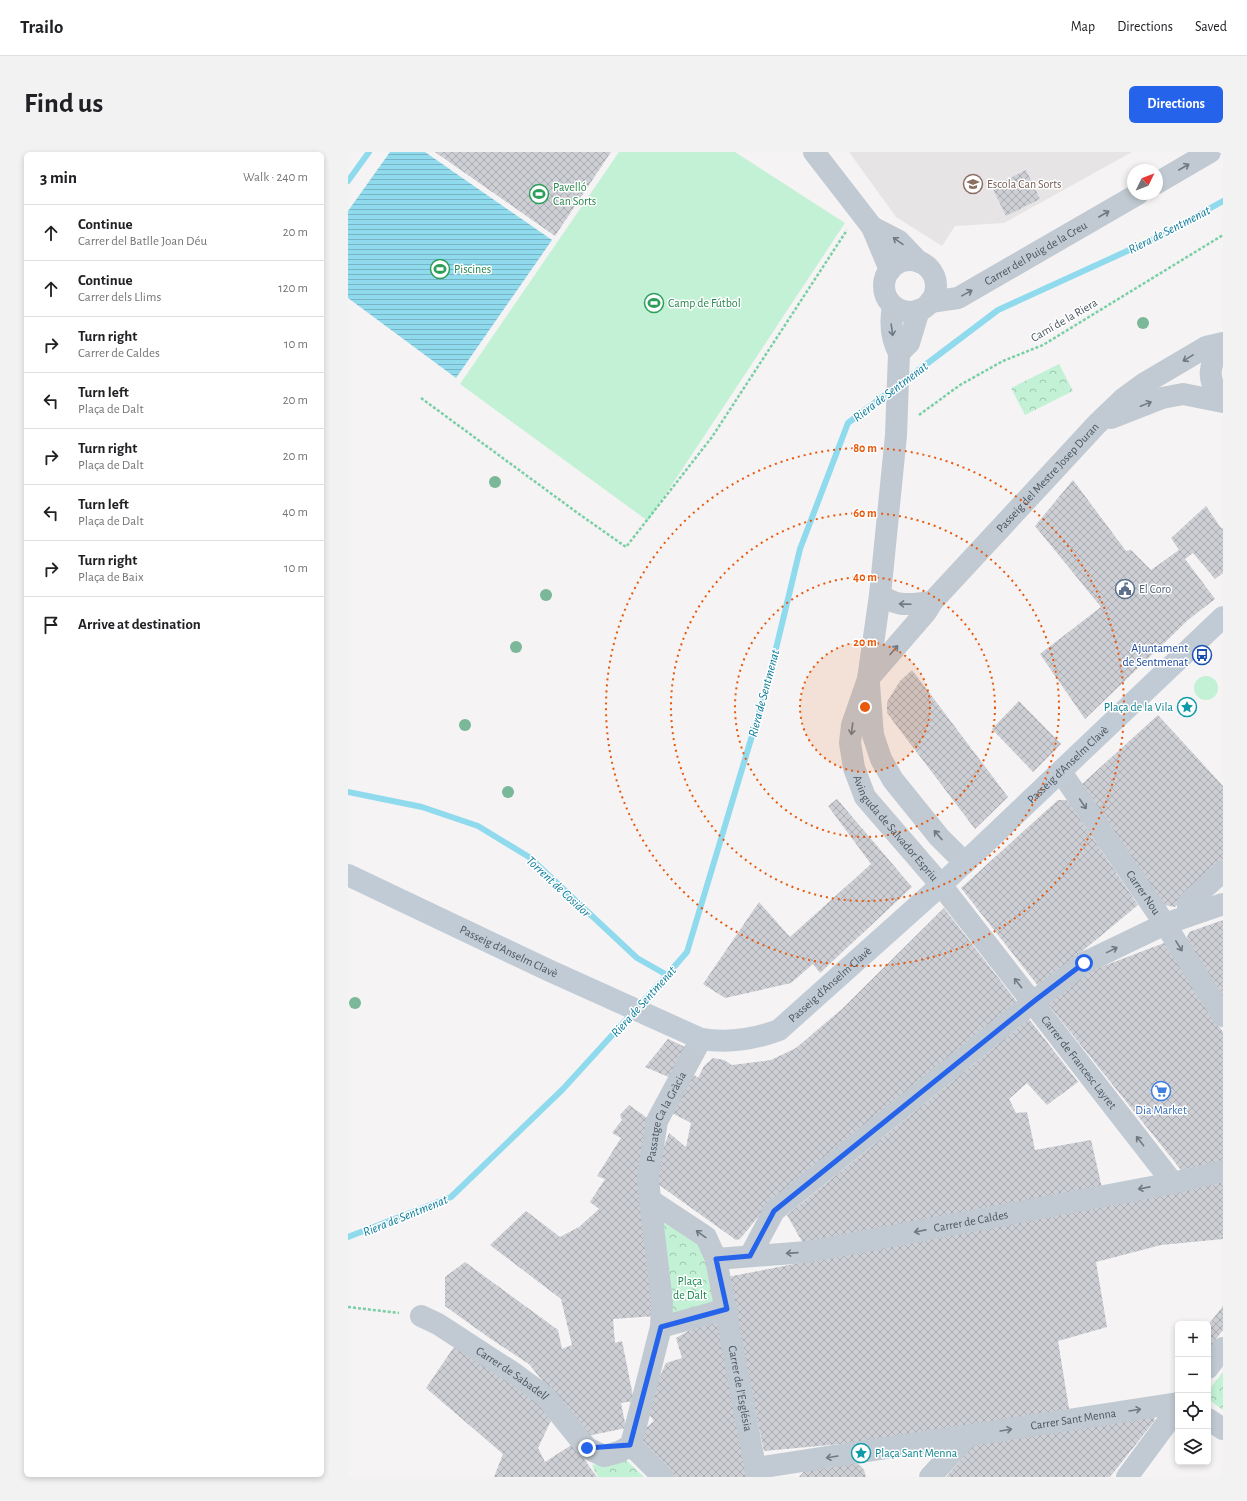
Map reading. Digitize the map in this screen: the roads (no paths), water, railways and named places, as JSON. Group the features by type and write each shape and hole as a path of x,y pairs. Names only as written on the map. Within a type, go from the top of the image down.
{"street":[{"path":"814,152 866,219 890,270"},
{"path":"1163,179 1210,152"},
{"name":"Carrer del Puig de la Creu","path":"924,306 958,298 1128,200"},
{"path":"866,219 899,241 918,262"},
{"path":"906,260 918,262 929,268 934,277 936,286 933,298 924,306 911,312 893,306 887,297 884,285 885,278 890,270 906,260"},
{"name":"Avinguda de Salvador Espriu","path":"893,306 891,319 894,344 899,353 896,425 880,595 868,679 852,725 850,743 854,768 865,797 941,885"},
{"path":"899,353 909,343 924,306"},
{"path":"1222,344 1212,364 1211,381 1216,392 1223,398"},
{"name":"Passeig del Mestre Josep Duran","path":"868,679 926,612 932,602 1097,424 1123,399 1145,383 1206,347 1222,344"},
{"path":"1097,424 1162,398 1183,394 1223,402"},
{"path":"880,595 892,602 902,605 932,602"},
{"name":"Passeig d'Anselm Clavè","path":"348,875 548,970 701,1039 714,1041 739,1041 762,1037 779,1030 941,885 1223,617"},
{"name":"Avinguda de Salvador Espriu","path":"868,679 873,735 881,759 893,780 939,837 965,863"},
{"name":"Avinguda de Salvador Espriu","path":"854,768 881,759"},
{"name":"Carrer Nou","path":"1061,772 1165,924 1223,1016"},
{"path":"1188,916 1188,903 1223,871"},
{"name":"Carrer de Francesc Layret","path":"941,885 1173,1183"},
{"path":"750,1256 774,1211 1033,1002 1084,963 1165,924 1223,904"},
{"name":"Passatge Ca la Gràcia","path":"650,1200 648,1177 657,1121 701,1039"},
{"name":"Carrer de Caldes","path":"716,1259 807,1252 1173,1183 1223,1171"},
{"path":"650,1200 706,1237 716,1259 727,1309 661,1327"},
{"path":"650,1200 662,1303 661,1327 630,1445 663,1477"},
{"name":"Carrer de l'Església","path":"727,1309 757,1473"},
{"name":"Carrer de Sabadell","path":"422,1316 438,1324 515,1374 545,1396 587,1448 630,1445"},
{"path":"1211,1364 1223,1348"},
{"name":"Carrer Sant Menna","path":"968,1436 1175,1403"},
{"path":"1127,1477 1175,1412"},
{"path":"1211,1421 1223,1429"},
{"path":"757,1473 968,1436"},
{"path":"930,1477 968,1436"}],"water":[{"name":"Piscines","path":"390,152 425,152 552,240 456,378 348,298 348,211"}],"waterway":[{"name":"Torrent de Cosidor","path":"348,181 369,152"},
{"name":"Riera de Sentmenat","path":"904,381 998,310 1160,236 1223,201"},
{"name":"Riera de Sentmenat","path":"348,1237 451,1197 563,1089 687,952 767,686 800,549 848,423 893,389"},
{"name":"Torrent de Cosidor","path":"348,792 422,807 478,826 529,857 637,958 667,975"}],"place":[{"name":"Escola Can Sorts","path":"973,184"},
{"name":"Pavelló Can Sorts","path":"539,194"},
{"name":"Piscines","path":"440,269"},
{"name":"Camp de Fútbol","path":"654,303"},
{"name":"El Coro","path":"1125,589"},
{"name":"Ajuntament de Sentmenat","path":"1202,655"},
{"name":"Plaça de la Vila","path":"1187,707"},
{"name":"Dia Market","path":"1161,1091"},
{"name":"Plaça Sant Menna","path":"861,1453"}],"park label":[{"name":"Plaça de Dalt","path":"690,1288"}]}
